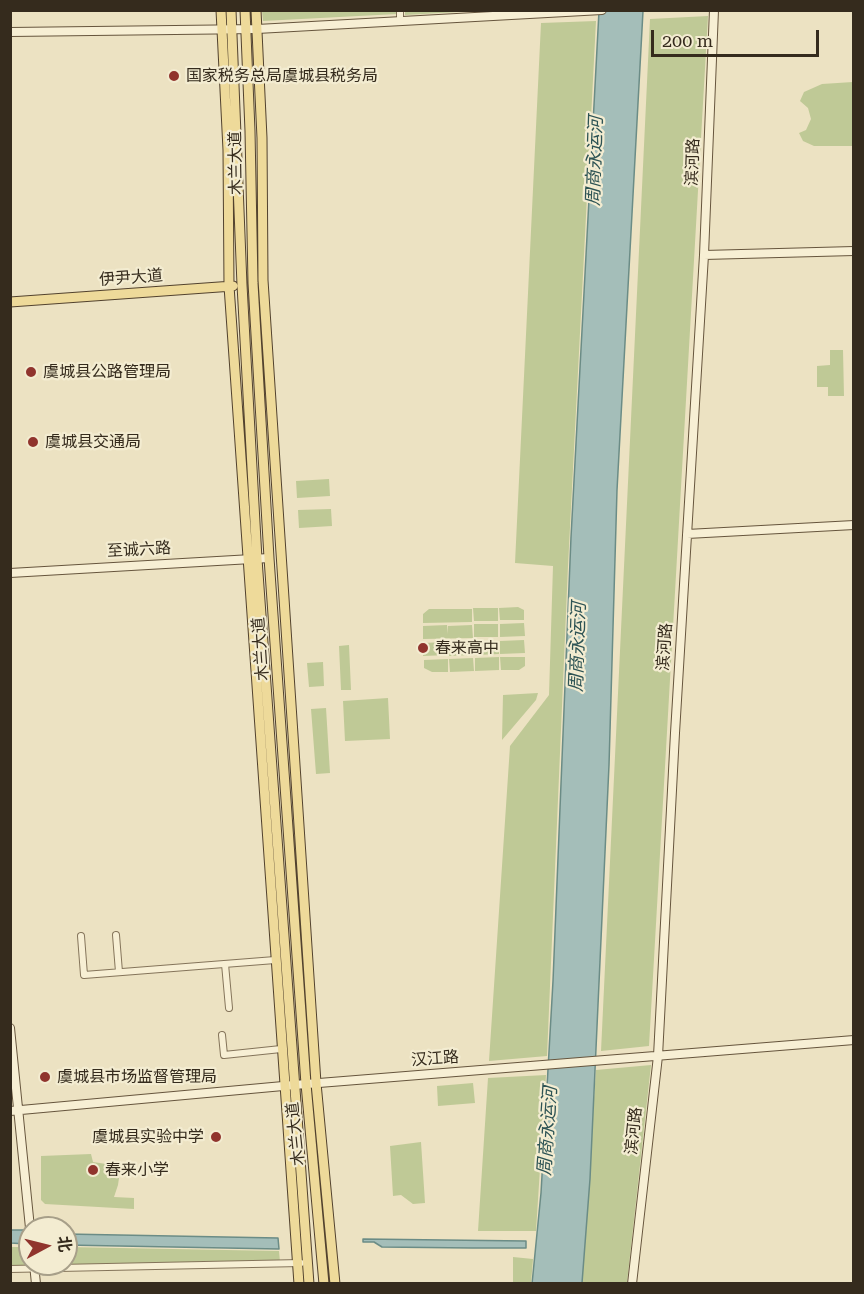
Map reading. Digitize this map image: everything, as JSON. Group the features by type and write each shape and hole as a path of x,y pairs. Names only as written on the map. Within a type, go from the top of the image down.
{"main road":[{"path":"221,10 227,29 229,286 252,559 281,1049 302,1263 299,1284"},
{"name":"木兰大道","path":"231,10 227,29 242,285 252,559 294,1085 302,1263 309,1284"},
{"name":"木兰大道","path":"245,10 253,284 268,558 311,1083 324,1284"},
{"path":"256,10 262,138 263,280 311,1083 335,1284"},
{"name":"伊尹大道","path":"10,302 253,284"}],"street":[{"path":"400,10 400,22"},
{"path":"10,32 257,29 602,10"},
{"name":"滨河路","path":"632,1284 658,1056 704,255 714,10"},
{"path":"704,255 854,251"},
{"path":"687,534 854,525"},
{"name":"至诚六路","path":"10,573 268,558"},
{"path":"116,935 119,972"},
{"path":"81,936 84,975 275,960"},
{"path":"225,964 229,1008"},
{"path":"10,1028 14,1111 28,1216"},
{"path":"222,1035 224,1055 281,1049"},
{"name":"汉江路","path":"14,1111 311,1083 854,1040"},
{"path":"78,1266 302,1263"}],"green space":[{"path":"405,10 476,11 405,15"},
{"path":"262,11 397,11 397,14 263,21"},
{"path":"708,16 649,1046 601,1051 650,19"},
{"path":"596,21 568,566 547,1056 489,1061 510,746 549,695 553,566 515,563 541,23"},
{"path":"853,82 853,146 814,146 803,141 799,133 806,130 811,119 808,108 800,101 804,92 822,84"},
{"path":"830,350 843,350 844,396 828,396 828,387 817,387 817,366 830,365"},
{"path":"329,479 330,496 297,498 296,481"},
{"path":"331,509 332,526 299,528 298,510"},
{"path":"518,607 524,610 524,620 500,620 499,608"},
{"path":"473,608 498,608 498,621 474,621"},
{"path":"429,609 472,609 472,622 423,623 423,614"},
{"path":"524,623 525,636 500,637 500,624"},
{"path":"474,624 498,624 498,637 474,637"},
{"path":"447,625 448,634 448,626 472,625 473,638 423,639 423,626"},
{"path":"524,640 525,653 500,654 500,641"},
{"path":"498,641 499,654 475,655 474,642"},
{"path":"447,642 448,655 423,656 423,643"},
{"path":"473,642 473,655 449,656 449,643"},
{"path":"349,645 351,690 341,690 339,646"},
{"path":"499,657 499,670 475,671 475,658"},
{"path":"500,657 525,657 525,666 519,670 501,670"},
{"path":"473,658 474,671 450,672 449,659"},
{"path":"448,659 448,672 432,672 424,668 424,660"},
{"path":"323,662 324,686 309,687 307,663"},
{"path":"538,693 536,700 502,740 503,695"},
{"path":"388,698 390,739 345,741 343,701"},
{"path":"326,708 330,773 316,774 311,709"},
{"path":"651,1065 627,1283 581,1284 596,1070"},
{"path":"546,1075 536,1231 478,1231 488,1078"},
{"path":"473,1083 475,1103 438,1106 437,1086"},
{"path":"421,1142 425,1203 413,1204 401,1195 393,1196 390,1146"},
{"path":"91,1154 93,1162 115,1168 119,1178 114,1197 134,1198 134,1209 45,1204 41,1200 41,1156"},
{"path":"11,1247 18,1247 18,1266 11,1266"},
{"path":"78,1247 279,1251 280,1262 78,1265"},
{"path":"513,1257 533,1259 531,1283 513,1283"}],"water":[{"name":"周商永运河","path":"599,11 643,11 617,490 609,765 590,1179 582,1283 532,1284 541,1193 553,981 571,537"},
{"path":"11,1230 18,1230 18,1243 11,1243"},
{"path":"78,1234 278,1238 279,1249 78,1245"},
{"path":"363,1239 526,1241 526,1248 382,1247 374,1242 363,1242"}],"place":[{"name":"国家税务总局虞城县税务局","path":"174,76"},
{"name":"虞城县公路管理局","path":"31,372"},
{"name":"虞城县交通局","path":"33,442"},
{"name":"春来高中","path":"423,648"},
{"name":"虞城县市场监督管理局","path":"45,1077"},
{"name":"虞城县实验中学","path":"216,1137"},
{"name":"春来小学","path":"93,1170"}]}
